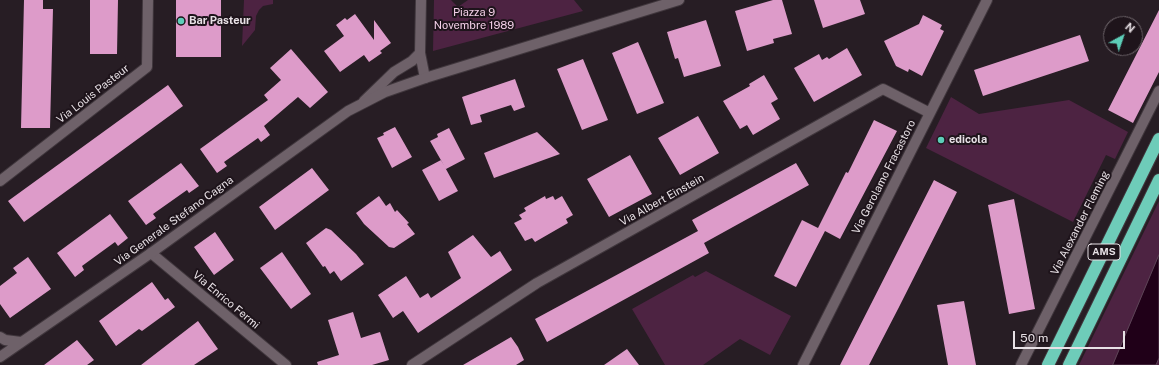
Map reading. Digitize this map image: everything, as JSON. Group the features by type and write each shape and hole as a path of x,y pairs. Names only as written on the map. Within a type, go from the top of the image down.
{"highway":[{"name":"AMS","path":"1048,365 1159,139"},
{"name":"AMS","path":"1069,365 1159,180"}],"street":[{"name":"Via Louis Pasteur","path":"0,181 147,67 148,0"},
{"path":"421,0 420,53 426,78"},
{"name":"Via Generale Stefano Cagna","path":"0,357 151,253 348,111 362,103 385,92 426,78 680,0"},
{"name":"Via Gerolamo Fracastoro","path":"803,365 987,0"},
{"name":"Via Generale Stefano Cagna","path":"362,103 394,72 412,61 420,53"},
{"name":"Via Albert Einstein","path":"412,365 537,283 883,89 930,113"},
{"name":"Via Alexander Fleming","path":"1021,365 1159,91"},
{"name":"Via Enrico Fermi","path":"151,253 286,365"},
{"path":"0,337 5,340 21,342"}],"green space":[{"path":"244,0 273,0 273,4 263,6 259,10 256,16 255,30 242,46"},
{"name":"Piazza 9 Novembre 1989","path":"434,0 451,0 458,7 468,0 574,0 583,11 433,51"},
{"path":"951,97 979,114 1069,100 1128,132 1115,159 1106,155 1073,222 926,148"},
{"path":"1159,201 1159,365 1079,365"},
{"path":"706,271 791,316 770,355 740,339 703,365 665,365 632,309 693,275 695,277"}],"shaded area":[{"path":"1159,255 1159,358 1156,365 1113,365"}],"building":[{"path":"24,0 43,0 43,9 53,9 50,128 21,128"},
{"path":"90,0 118,0 117,54 90,54"},
{"path":"176,0 221,0 221,57 176,57"},
{"path":"773,0 782,0 792,34 773,39 774,43 747,51 735,11"},
{"path":"814,0 860,0 865,14 823,28"},
{"path":"1159,10 1159,72 1133,123 1108,110 1136,56 1143,56 1143,41"},
{"path":"355,14 374,40 374,20 391,43 380,51 382,53 369,62 364,55 340,72 324,51 344,36 336,25 345,18 347,20"},
{"path":"923,15 942,25 940,29 944,31 922,76 909,69 908,72 896,66 884,41 919,24"},
{"path":"706,20 721,66 684,77 678,58 675,59 667,32"},
{"path":"1080,35 1089,61 983,96 974,70"},
{"path":"638,42 664,103 637,114 612,53"},
{"path":"847,48 862,75 814,102 794,68 819,54 822,60 827,57 829,59"},
{"path":"291,49 328,92 310,108 298,97 264,126 270,135 261,142 258,138 224,162 227,166 217,173 200,149 268,100 264,95 281,80 270,68"},
{"path":"583,59 608,120 582,130 557,69"},
{"path":"764,75 778,99 771,103 780,119 753,135 747,125 740,129 723,101 750,86 749,84"},
{"path":"515,79 525,107 514,111 511,105 480,115 482,122 471,125 462,97"},
{"path":"168,85 183,106 24,222 8,201"},
{"path":"698,116 719,153 680,175 658,138"},
{"path":"874,120 897,131 840,239 825,231 796,287 774,276 802,220 818,228 846,172 848,173"},
{"path":"395,127 412,157 392,168 377,138"},
{"path":"449,128 465,159 446,169 430,141 438,137 437,134"},
{"path":"537,132 560,154 494,178 484,153"},
{"path":"630,155 652,194 609,217 587,179"},
{"path":"441,160 458,191 439,201 422,170"},
{"path":"181,163 199,186 189,193 187,190 153,214 156,218 146,225 128,201"},
{"path":"796,163 809,185 704,243 709,253 547,342 535,319 698,231 692,220"},
{"path":"312,168 329,190 275,230 259,207"},
{"path":"934,180 957,192 898,309 869,365 840,365"},
{"path":"379,196 386,206 390,203 395,212 397,210 409,223 407,224 415,234 394,248 389,247 364,224 356,213"},
{"path":"545,196 546,199 553,196 555,200 562,196 573,215 566,219 568,223 535,242 532,238 525,241 514,223 522,219 519,215 526,211 524,208"},
{"path":"1014,199 1035,309 1009,314 988,205"},
{"path":"110,214 128,238 118,246 115,242 82,266 84,270 75,277 57,253"},
{"path":"326,228 331,230 356,254 364,264 341,281 334,271 330,274 325,266 323,267 306,243"},
{"path":"215,232 234,260 214,275 194,247"},
{"path":"473,235 491,257 500,251 512,270 418,333 403,311 393,318 378,295 406,276 420,298 428,293 431,298 461,278 448,252"},
{"path":"282,252 311,294 291,309 260,268"},
{"path":"28,257 51,289 10,318 0,304 0,286 17,273 13,268"},
{"path":"152,282 165,300 168,298 175,307 142,331 139,329 116,346 99,321"},
{"path":"964,301 976,365 948,365 937,305"},
{"path":"353,312 361,338 380,332 389,360 372,365 318,365 317,362 339,355 328,320"},
{"path":"198,321 218,349 194,365 141,365"},
{"path":"511,337 524,360 516,365 463,365"},
{"path":"77,340 94,360 87,365 44,365"},
{"path":"627,349 639,365 604,365"}],"place":[{"name":"Bar Pasteur","path":"181,21"},
{"name":"edicola","path":"941,140"}]}
